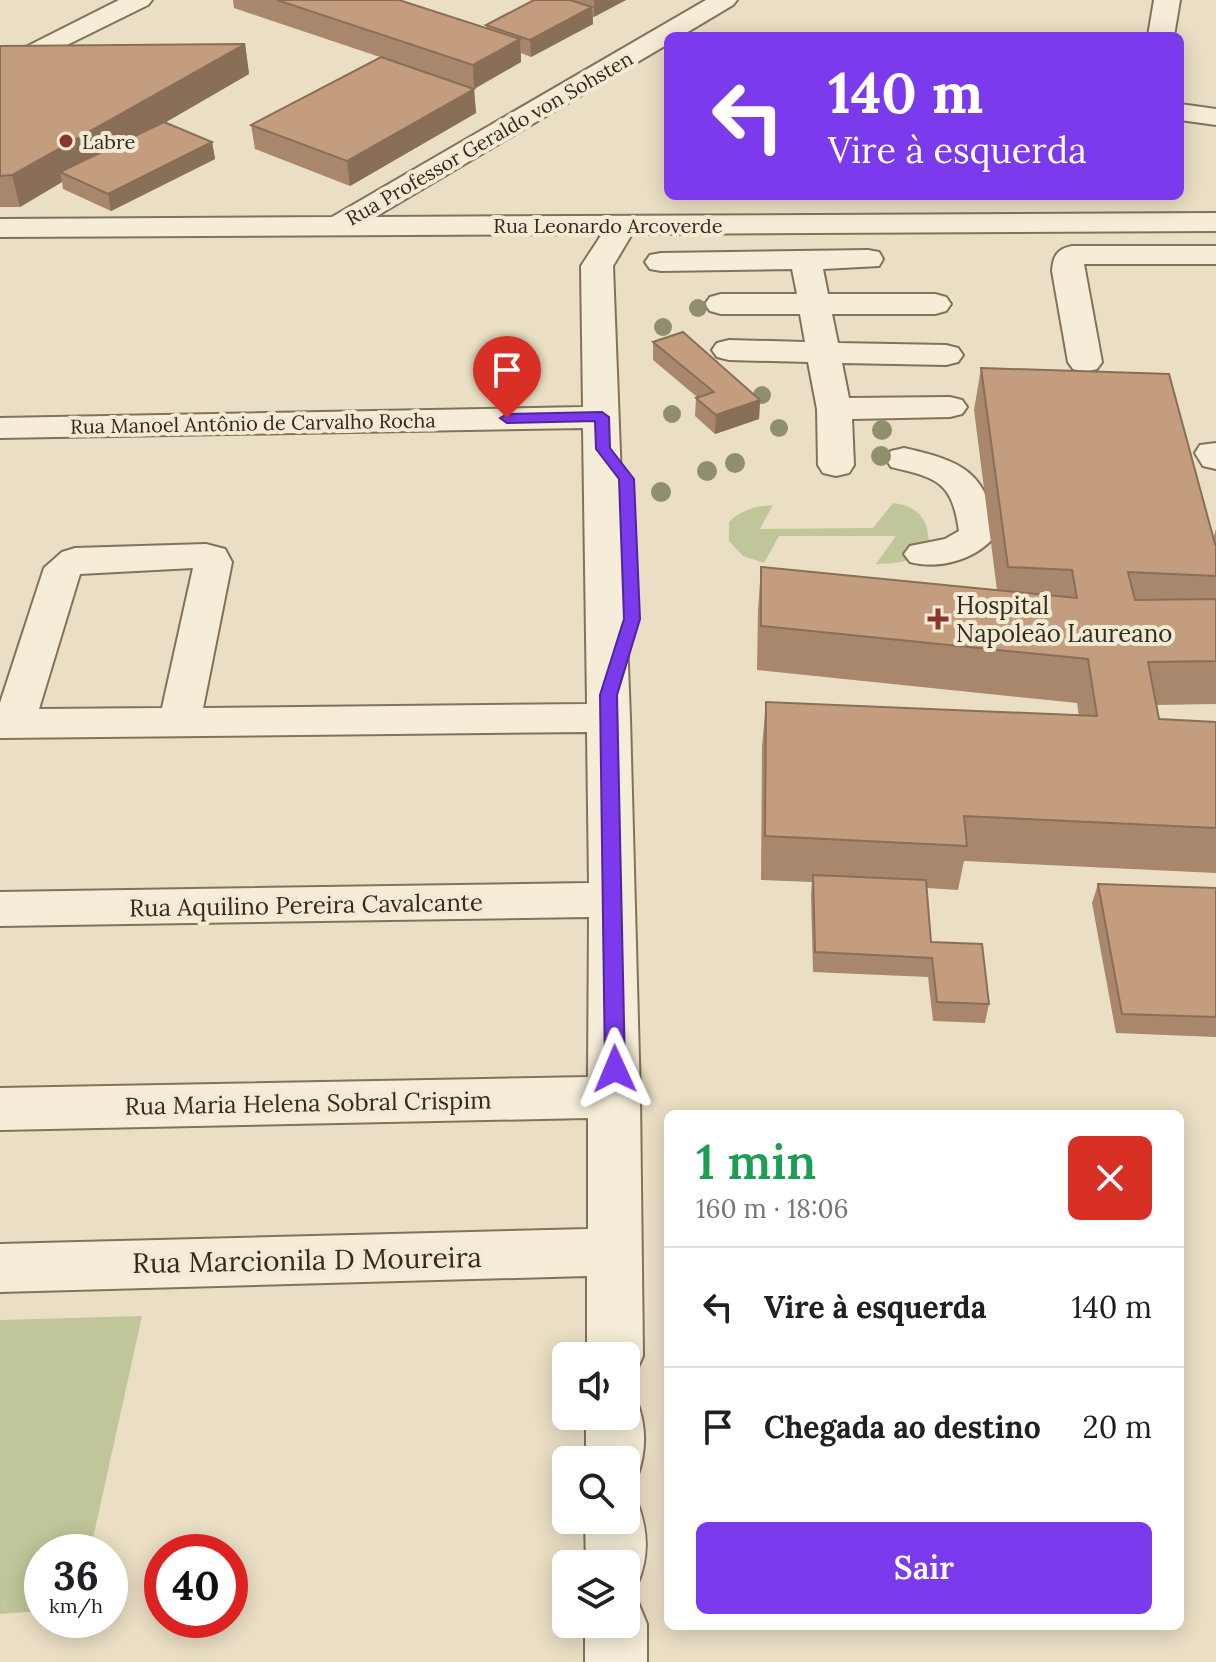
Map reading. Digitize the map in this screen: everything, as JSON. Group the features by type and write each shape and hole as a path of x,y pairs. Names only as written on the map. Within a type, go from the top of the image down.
{"street":[{"path":"0,70 139,0"},
{"name":"Rua Professor Geraldo von Sohsten","path":"680,32 724,0"},
{"path":"1162,32 1167,0"},
{"name":"Rua Professor Geraldo von Sohsten","path":"337,227 656,49"},
{"path":"1184,113 1216,117"},
{"name":"Rua Leonardo Arcoverde","path":"0,228 1216,222"},
{"path":"615,1342 609,706 597,266 623,224"},
{"path":"563,225 597,266"},
{"path":"1085,362 1068,271 1068,259 1072,255 1216,255"},
{"path":"661,262 868,259"},
{"path":"806,260 834,409 836,465"},
{"path":"721,304 935,304"},
{"path":"729,350 946,355"},
{"path":"834,409 950,407"},
{"name":"Rua Manoel Antônio de Carvalho Rocha","path":"0,428 603,433"},
{"path":"904,459 937,465 951,473 964,481 974,501 978,533 974,539 954,550 923,554"},
{"path":"179,724 212,557 75,560 68,563 63,568 7,724 179,724 609,706"},
{"name":"Rua Aquilino Pereira Cavalcante","path":"0,909 612,900"},
{"name":"Rua Maria Helena Sobral Crispim","path":"0,1109 615,1097"},
{"name":"Rua Marcionila D Moureira","path":"0,1268 614,1252"},
{"path":"616,1638 616,1662"}],"green space":[{"path":"893,503 916,511 927,529 929,546 905,561 876,564 896,536 779,536 764,563 743,556 729,541 729,522 755,508 773,505 760,529 873,528"},
{"path":"142,1316 94,1534 24,1534 24,1612 0,1614 0,1320"}],"building":[{"path":"277,0 399,0 520,39 473,65"},
{"path":"534,0 570,0 592,7 530,40 486,25"},
{"path":"245,44 12,175 0,176 0,46"},
{"path":"381,57 474,89 347,161 251,125"},
{"path":"164,122 212,142 108,194 60,172"},
{"path":"683,332 760,400 716,415 696,398 714,392 653,342"},
{"path":"981,368 1169,374 1216,544 1216,576 1128,572 1135,600 1216,599 1216,661 1148,662 1159,719 1216,722 1216,828 964,816 967,846 765,836 766,702 1097,716 1088,659 761,626 761,567 1077,598 1072,570 1008,567"},
{"path":"813,875 926,880 931,942 982,944 989,1004 937,1002 932,958 815,952"},
{"path":"1098,884 1216,888 1216,1017 1122,1014"}],"place":[{"name":"Labre","path":"66,141"},
{"name":"Hospital Napoleão Laureano","path":"938,619"}],"route":[{"path":"507,418 602,417 603,449 627,479 632,619 608,695 615,1069"}]}
